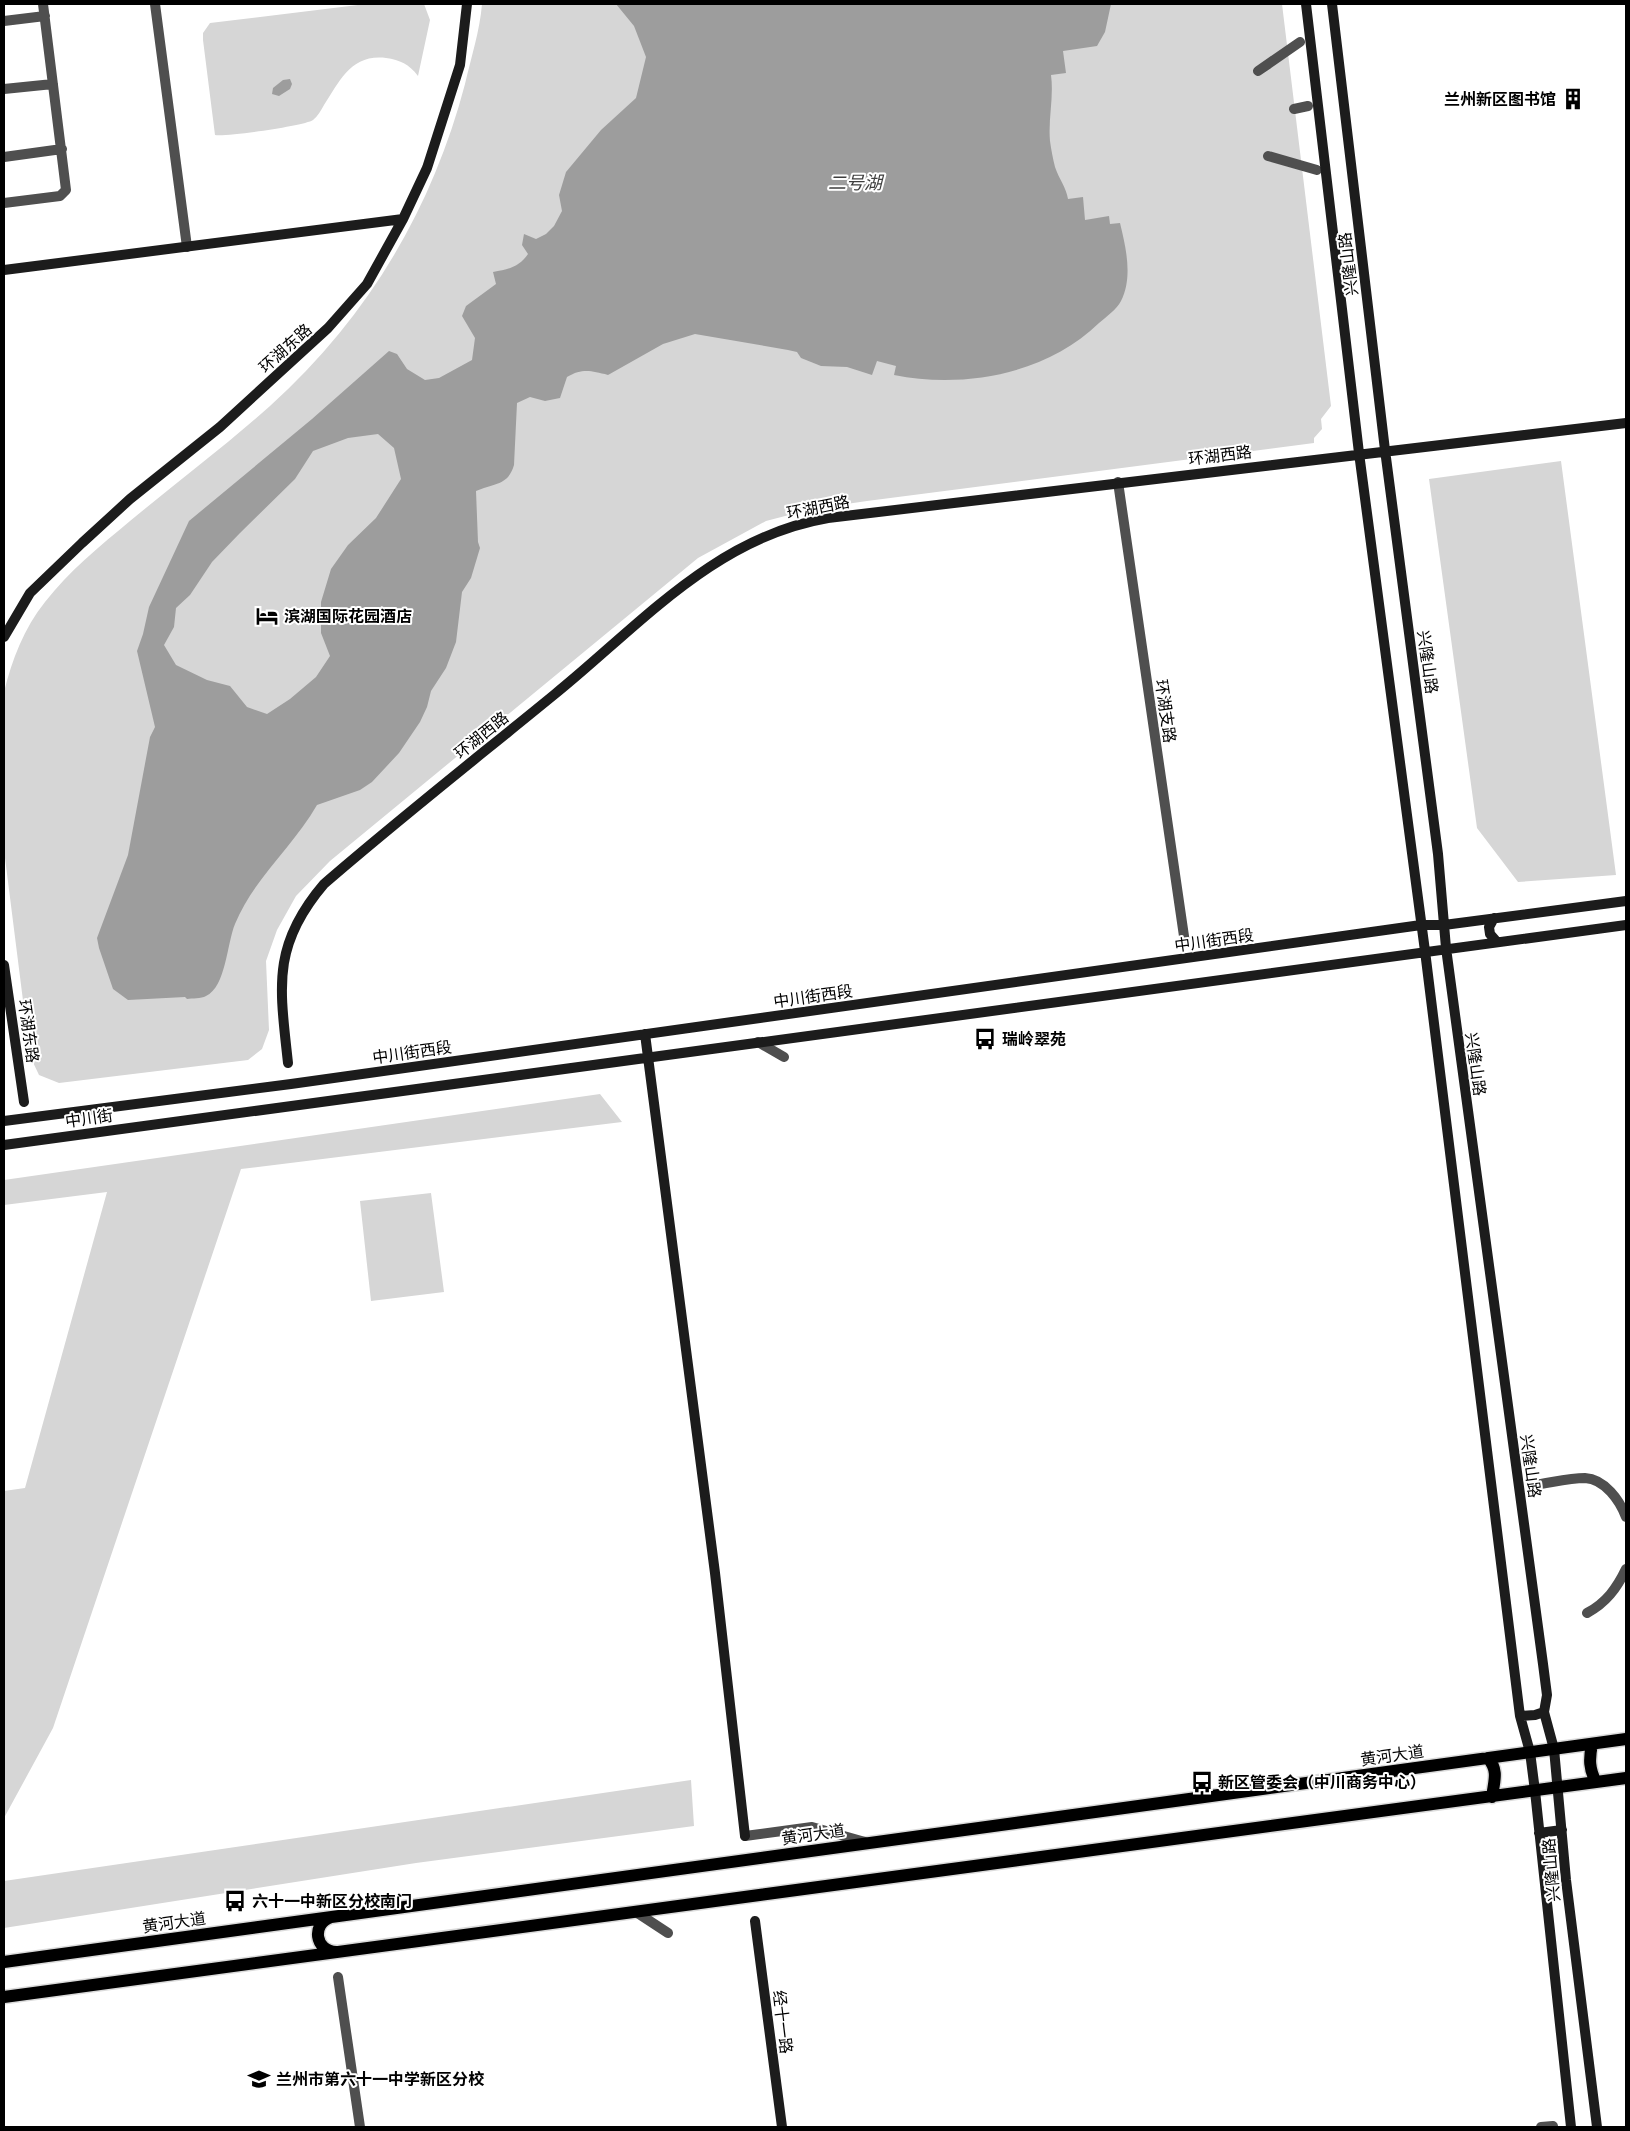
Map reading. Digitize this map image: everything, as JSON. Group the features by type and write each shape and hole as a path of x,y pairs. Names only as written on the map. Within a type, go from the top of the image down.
{"main road":[{"name":"黄河大道","path":"4,1962 1626,1739"},
{"path":"1592,1744 1589,1758 1591,1772 1596,1782"},
{"path":"1488,1758 1494,1765 1495,1776 1492,1797"},
{"path":"4,1998 1626,1778"},
{"path":"333,1917 322,1922 317,1934 318,1940 325,1950 337,1952"}],"street":[{"path":"4,203 64,194 66,183 44,4"},
{"path":"156,4 187,247"},
{"name":"环湖东路","path":"4,636 8,623 30,593 130,499 220,427 328,328 367,284 403,218 427,168 460,65 467,4"},
{"name":"兴隆山路","path":"1306,4 1360,453 1425,951 1520,1716 1530,1752 1535,1791 1571,2127"},
{"name":"兴隆山路","path":"1332,4 1385,450 1438,854 1446,948 1547,1695 1544,1712 1554,1749 1566,1880 1597,2127"},
{"path":"4,21 45,16"},
{"path":"1258,71 1300,42"},
{"path":"4,89 54,84"},
{"path":"1294,109 1308,106"},
{"path":"4,156 62,149"},
{"path":"1268,156 1317,170"},
{"path":"4,270 403,218"},
{"name":"环湖西路","path":"288,1063 283,1016 282,964 295,923 308,903 324,884 552,696 657,606 701,571 752,541 791,525 811,521 1118,482 1626,423"},
{"name":"环湖支路","path":"1118,482 1185,943"},
{"name":"中川街西段","path":"4,1121 1421,926 1444,925 1626,901"},
{"path":"1494,918 1489,927 1490,934 1497,942"},
{"path":"648,1057 1626,925"},
{"name":"环湖东路","path":"4,966 24,1102"},
{"path":"645,1034 715,1574 746,1836 812,1827 869,1843"},
{"path":"758,1042 784,1057"},
{"name":"中川街","path":"4,1145 648,1057"},
{"path":"1533,1485 1586,1478 1601,1485 1616,1496 1626,1516"},
{"path":"1587,1613 1598,1607 1618,1587 1626,1569"},
{"path":"1520,1716 1544,1712"},
{"path":"1540,1833 1562,1830"},
{"path":"636,1912 668,1932"},
{"name":"经十一路","path":"755,1921 782,2127"},
{"path":"338,1977 360,2127"},
{"path":"1541,2127 1552,2126"}],"shaded area":[{"path":"366,4 424,4 430,20 418,76 404,63 396,60 374,58 364,60 355,65 341,79 313,120 265,130 215,135 203,40 203,33 210,23"},
{"path":"482,4 1282,4 1331,406 1321,419 1322,429 1314,438 1314,443 867,501 812,509 766,521 698,558 330,861 296,896 277,930 266,961 269,1030 262,1049 248,1060 59,1083 39,1075 30,1056 4,850 4,692 20,645 38,612 54,591 75,569 96,549 270,406 305,372 366,299 392,259 434,175 451,130 465,84"},
{"path":"1561,461 1616,875 1518,882 1477,828 1429,479"},
{"path":"600,1094 622,1122 241,1169 53,1728 4,1818 4,1491 25,1488 107,1192 4,1205 4,1180"},
{"path":"431,1193 444,1292 371,1301 360,1201"},
{"path":"691,1780 694,1826 416,1863 4,1928 4,1881"}],"water":[{"name":"二号湖","path":"616,4 1111,4 1105,32 1097,46 1063,51 1066,73 1051,75 1050,133 1055,167 1068,199 1083,197 1085,220 1109,216 1110,224 1120,223 1128,272 1125,292 1121,301 1111,313 1078,340 1055,355 1030,366 976,378 948,380 894,375 896,366 877,361 872,375 847,367 821,366 801,358 797,352 695,334 663,344 608,375 587,371 573,374 567,377 560,398 545,401 530,397 517,403 514,465 508,477 500,483 476,491 478,542 480,548 471,578 462,592 456,642 446,668 431,691 427,707 420,722 399,753 372,782 360,790 317,805 297,835 252,892 243,907 232,932 222,974 213,991 199,998 128,1000 113,989 97,938 128,855 150,737 155,727 137,651 149,607 189,521 312,419 389,351 397,354 407,369 425,380 439,378 472,360 475,338 462,316 466,306 496,284 493,272 513,267 525,258 528,254 522,245 524,234 536,239 546,234 554,226 562,211 559,195 566,172 601,130 636,98 646,57 634,26","holes":["378,434 394,448 401,479 376,518 348,545 331,569 321,602 321,633 330,656 316,677 290,699 267,714 247,707 230,686 207,680 176,665 164,645 174,627 176,608 190,595 212,562 295,479 313,451 348,438"]},
{"path":"290,79 292,84 290,89 279,96 272,94 273,88 283,80"}],"place":[{"name":"兰州新区图书馆","path":"1573,99"},
{"name":"滨湖国际花园酒店","path":"267,616"},
{"name":"瑞岭翠苑","path":"985,1039"},
{"name":"新区管委会（中川商务中心）","path":"1202,1782"},
{"name":"六十一中新区分校南门","path":"235,1901"},
{"name":"兰州市第六十一中学新区分校","path":"259,2079"}]}
